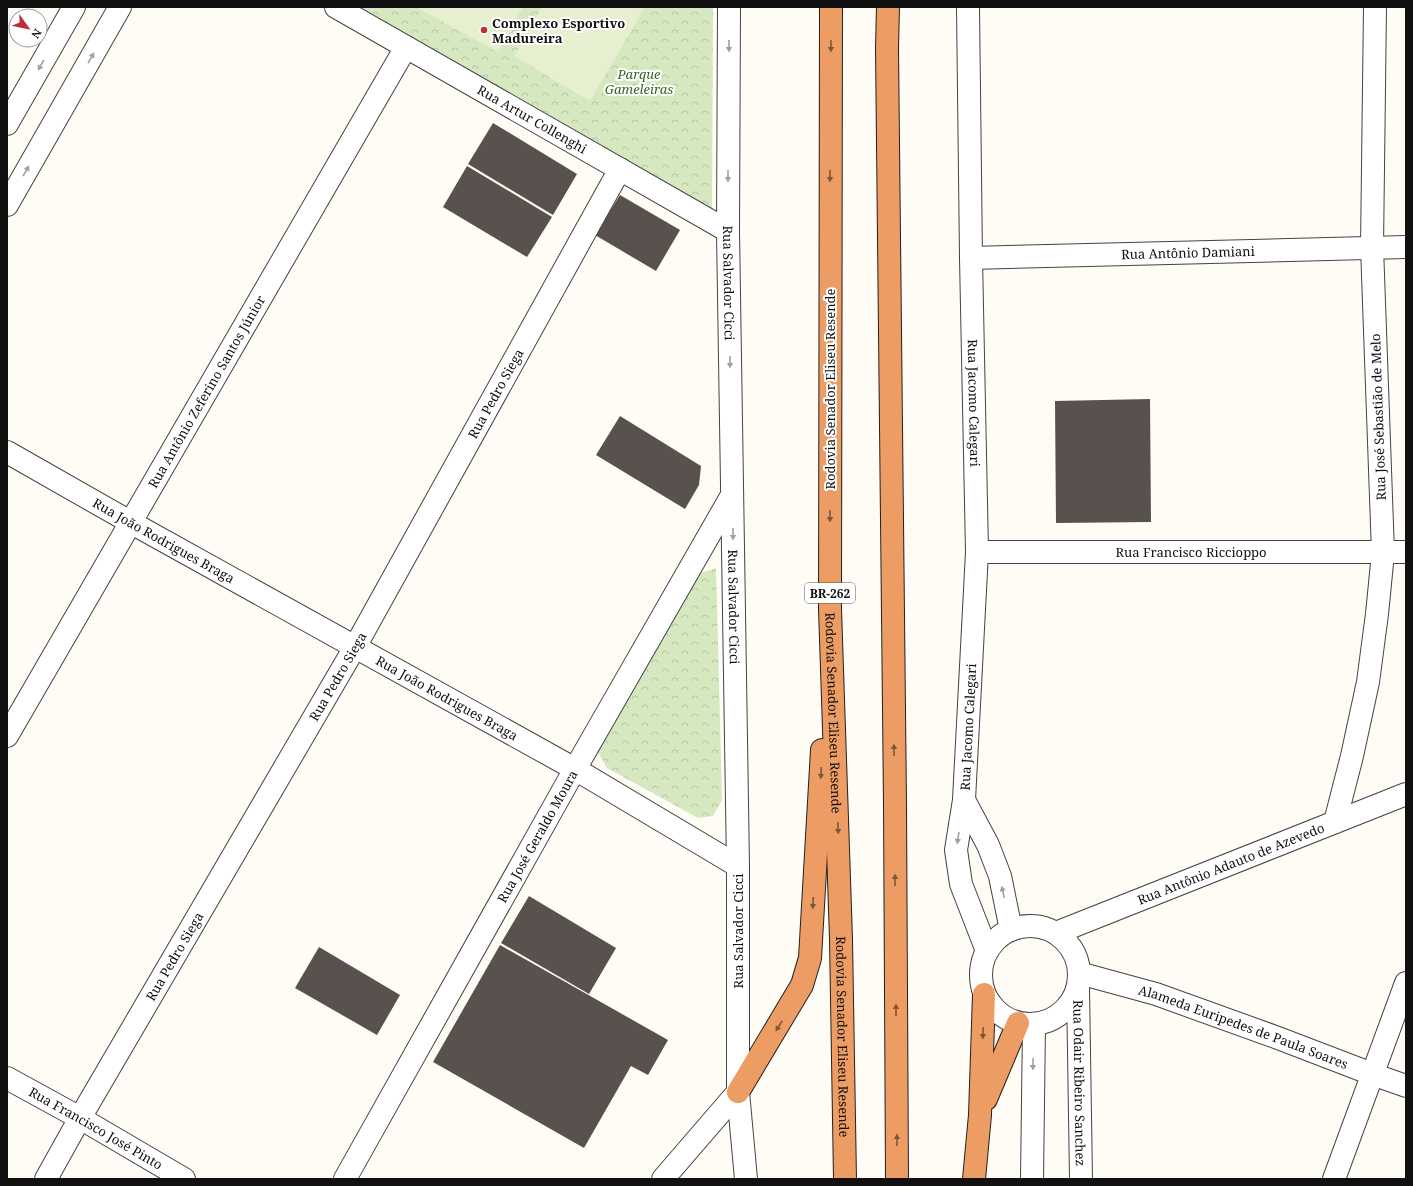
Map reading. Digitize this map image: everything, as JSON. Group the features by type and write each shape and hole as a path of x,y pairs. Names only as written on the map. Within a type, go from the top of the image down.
{"highway":[{"name":"Rodovia Senador Eliseu Resende","path":"831,7 830,609 841,939 845,1179"},
{"path":"888,7 887,48 895,781 897,1179"},
{"path":"738,1092 802,985 810,958 830,609"},
{"path":"974,1179 980,1115 984,994"},
{"path":"980,1115 995,1076 1026,1024"}],"street":[{"path":"7,124 74,7"},
{"path":"7,205 120,7"},
{"name":"Rua Artur Collenghi","path":"336,7 728,231"},
{"name":"Rua Salvador Cicci","path":"729,7 728,231 738,866 738,1092 746,1179"},
{"name":"Rua Jacomo Calegari","path":"968,7 977,552 964,800 956,850 961,884 987,951"},
{"name":"Rua José Sebastião de Melo","path":"1335,822 1352,756 1368,682 1383,553 1372,247 1374,7"},
{"name":"Rua Antônio Zeferino Santos Júnior","path":"7,736 406,47"},
{"name":"Rua Pedro Siega","path":"46,1179 80,1118 355,647 620,169"},
{"name":"Rua Antônio Damiani","path":"971,258 1406,247"},
{"name":"Rua João Rodrigues Braga","path":"7,452 130,522 575,768 738,866"},
{"name":"Rua José Geraldo Moura","path":"345,1179 575,768 732,495"},
{"name":"Rua Francisco Riccioppo","path":"977,552 1406,552"},
{"name":"Rua Antônio Adauto de Azevedo","path":"1056,933 1406,794"},
{"name":"Rua Jacomo Calegari","path":"964,800 988,845 1000,876 1011,930"},
{"path":"1026,926 1042,927 1056,933 1068,944 1076,958 1079,980 1072,1000 1064,1011 1050,1020 1026,1024 1003,1017 992,1007 984,994 980,980 982,965 987,951 997,939 1011,930 1026,926"},
{"name":"Alameda Euripedes de Paula Soares","path":"1079,980 1156,994 1406,1086"},
{"name":"Rua Odair Ribeiro Sanchez","path":"1079,980 1081,1179"},
{"path":"1334,1179 1406,983"},
{"path":"1026,1024 1032,1179"},
{"name":"Rua Francisco José Pinto","path":"7,1078 80,1118 184,1179"},
{"path":"663,1179 738,1092"}],"green space":[{"name":"Parque Gameleiras","path":"355,7 713,7 712,209"},
{"name":"Complexo Esportivo Madureira","path":"416,7 523,7 498,52"},
{"path":"542,7 645,7 590,101 514,56"},
{"path":"716,568 722,800 713,816 698,818 607,768 598,752 700,573"}],"building":[{"path":"493,123 577,174 553,215 468,164"},
{"path":"467,166 552,217 527,257 443,207"},
{"path":"620,195 680,230 656,271 595,235"},
{"path":"1150,399 1151,522 1056,523 1055,401"},
{"path":"620,416 701,466 699,485 685,509 596,455"},
{"path":"529,896 616,948 589,994 501,943"},
{"path":"500,945 668,1040 648,1075 631,1066 584,1148 433,1062"},
{"path":"319,947 400,995 377,1035 295,988"}],"place":[{"name":"Complexo Esportivo Madureira","path":"484,30"}]}
